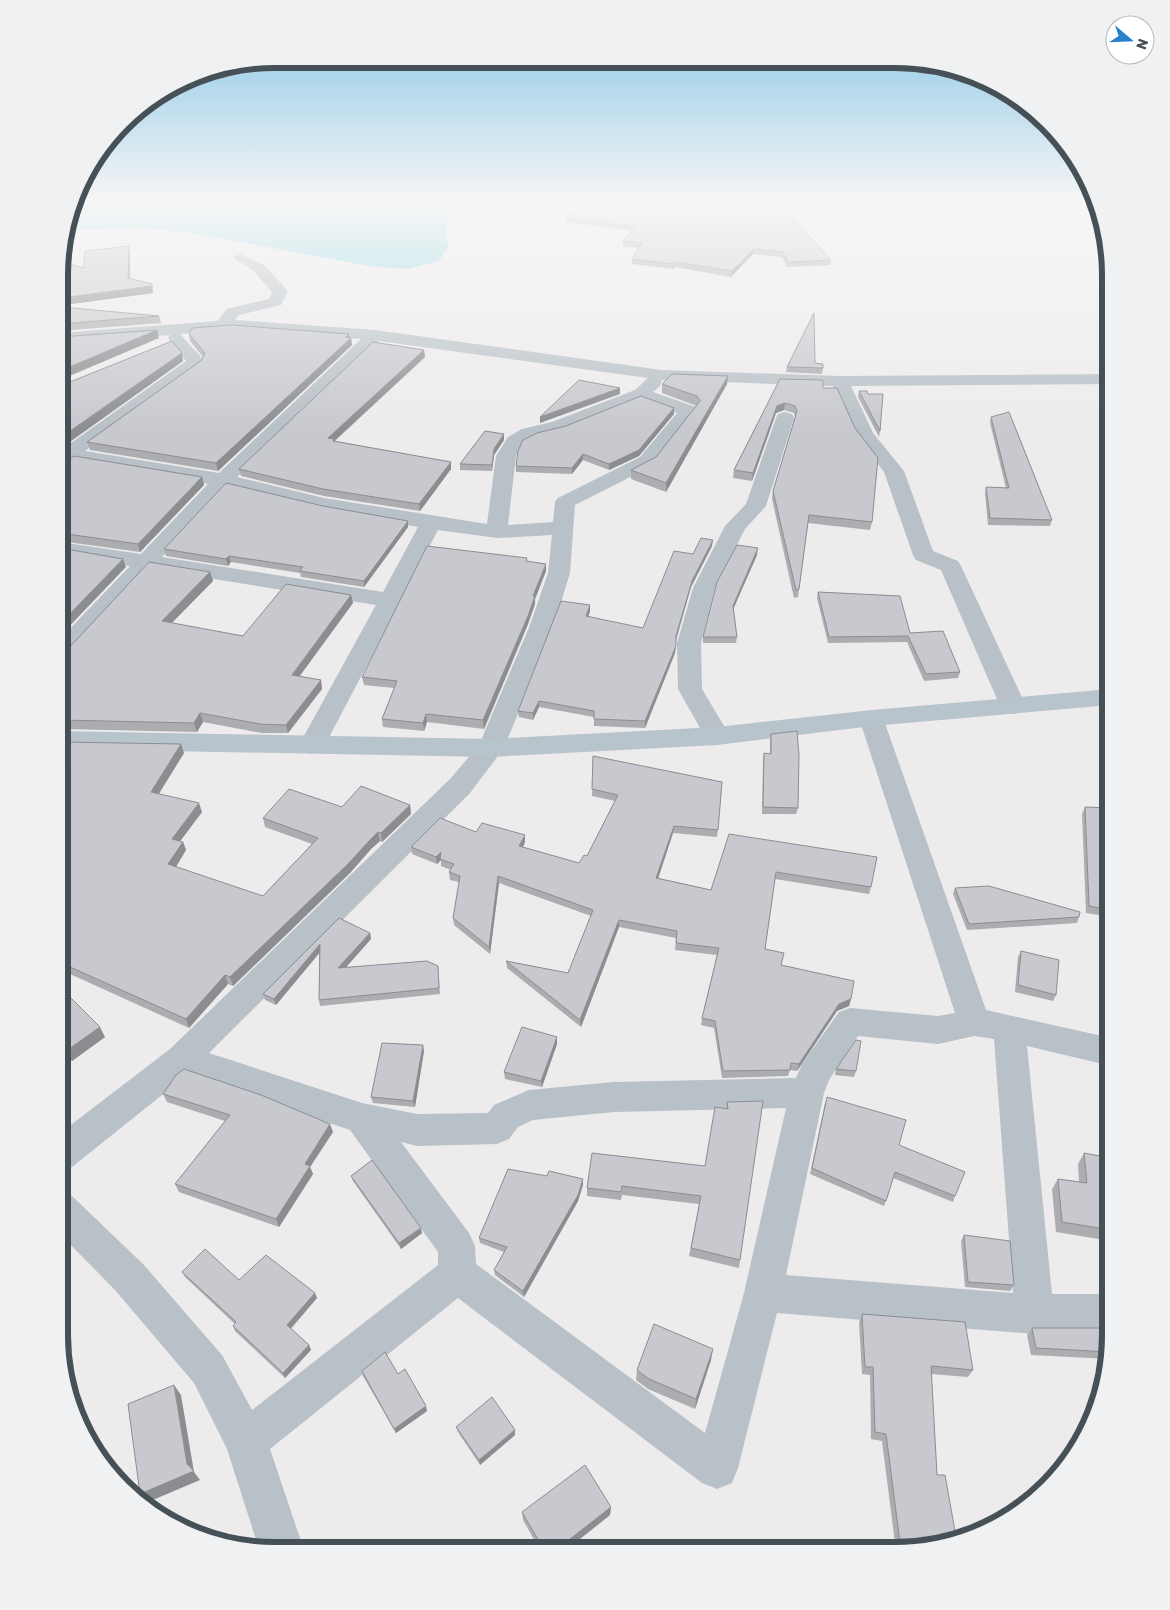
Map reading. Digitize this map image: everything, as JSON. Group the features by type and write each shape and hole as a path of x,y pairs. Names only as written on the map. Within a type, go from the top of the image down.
{"street":[{"path":"158,346 214,326 233,312 275,302 280,290 270,279"},
{"path":"68,337 214,326 375,335 662,375 840,381 1102,379"},
{"path":"68,645 224,480 375,335"},
{"path":"68,452 196,362 176,338"},
{"path":"497,532 506,456 515,441 529,433 558,426 641,394 662,375"},
{"path":"840,381 864,434 894,471 924,555 950,566 1013,706"},
{"path":"68,1148 182,1058 460,786 491,748 542,625 559,573 565,502 647,461 689,411 641,394"},
{"path":"717,736 690,689 689,643 704,588 736,526 756,506 786,418"},
{"path":"68,457 224,480 324,504 430,523 497,532 564,528"},
{"path":"312,745 430,523"},
{"path":"68,549 150,560 390,600"},
{"path":"68,740 491,748 717,736 872,718 1102,698"},
{"path":"872,718 974,1022"},
{"path":"362,1118 456,1246 458,1274 717,1468 762,1293 808,1093 814,1074 850,1022 938,1030 974,1022 1009,1028 1102,1050"},
{"path":"1009,1028 1034,1314"},
{"path":"182,1058 362,1118 417,1130 497,1128 506,1116 529,1105 614,1097 808,1093"},
{"path":"68,1217 129,1277 208,1369 246,1441 279,1542"},
{"path":"246,1441 458,1274"},
{"path":"762,1293 1034,1314 1102,1314"}],"building":[{"path":"68,279 133,279 152,284 152,286 68,297"},
{"path":"68,308 159,316 68,323"},
{"path":"814,313 815,363 823,364 823,368 787,367"},
{"path":"231,325 349,334 346,337 351,338 216,463 87,442 202,360 205,353 189,334 192,328"},
{"path":"157,330 68,368 68,336"},
{"path":"172,341 182,353 68,432 68,383"},
{"path":"373,342 424,350 328,438 334,439 333,441 451,462 419,504 323,489 239,469"},
{"path":"672,374 728,376 666,483 631,470 656,457 700,401 697,396 662,384"},
{"path":"780,379 823,380 823,388 837,388 855,428 878,458 872,522 809,515 799,589 796,590 773,491 797,411 795,406 785,403 777,406 753,473 734,470"},
{"path":"579,380 620,388 540,417"},
{"path":"859,391 867,391 868,394 883,394 880,431"},
{"path":"641,396 674,408 639,450 609,464 583,454 572,468 516,466 518,451 523,440 537,433 566,426"},
{"path":"1009,412 1052,520 990,518 986,487 1009,488 991,417"},
{"path":"485,431 504,434 494,449 492,465 460,464"},
{"path":"74,456 202,477 138,544 68,534 68,460"},
{"path":"226,483 323,506 408,521 364,581 300,571 303,567 229,556 226,559 164,549"},
{"path":"701,538 713,540 692,581 676,636 676,646 645,721 594,719 594,711 539,701 533,713 518,711 561,601 590,605 586,616 643,628 674,551 693,554"},
{"path":"737,545 758,548 733,606 737,637 703,637 717,582"},
{"path":"427,546 527,558 526,561 546,564 533,596 535,596 528,616 483,720 426,714 423,723 382,719 397,681 362,677"},
{"path":"68,549 123,559 68,616"},
{"path":"149,562 210,572 162,621 243,636 286,584 351,595 292,675 321,680 286,725 260,724 200,713 194,723 68,720 68,649"},
{"path":"818,592 900,596 910,633 943,631 960,672 926,674 908,636 829,637"},
{"path":"797,731 799,756 798,808 763,807 764,753 771,754 771,734"},
{"path":"68,742 181,744 151,792 199,803 172,839 183,842 168,864 263,896 318,838 263,818 289,789 342,807 361,786 410,805 381,833 378,832 348,864 230,977 225,975 186,1019 68,966"},
{"path":"593,756 722,782 718,830 674,826 656,878 711,890 729,834 877,857 871,887 776,872 765,949 784,953 781,965 854,981 851,999 839,1004 799,1064 791,1063 790,1070 723,1071 715,1021 702,1018 719,948 676,943 677,931 619,920 580,1020 506,961 568,973 593,910 498,876 489,947 453,918 460,876 449,872 454,864 440,859 441,852 436,857 411,847 440,818 476,832 482,823 525,835 519,846 579,863 584,855 587,856 618,795 592,789"},
{"path":"1085,807 1102,808 1102,908 1089,906"},
{"path":"989,886 1080,912 1079,917 969,924 955,888"},
{"path":"339,918 370,933 338,968 427,961 438,966 439,988 319,1000 320,944 274,999 263,994"},
{"path":"1021,951 1059,960 1056,995 1018,985"},
{"path":"68,995 100,1027 68,1050"},
{"path":"522,1027 557,1037 541,1081 504,1072"},
{"path":"856,1040 861,1041 856,1071 836,1069"},
{"path":"382,1043 423,1045 413,1101 371,1097"},
{"path":"184,1069 261,1095 330,1124 305,1164 310,1166 276,1219 175,1184 230,1115 163,1094 176,1075"},
{"path":"827,1097 906,1120 899,1145 965,1172 955,1196 895,1172 886,1201 812,1168"},
{"path":"763,1101 740,1260 691,1248 701,1196 622,1186 621,1192 587,1188 592,1153 705,1166 715,1107 728,1109 727,1102"},
{"path":"1084,1153 1102,1156 1102,1229 1062,1222 1058,1179 1087,1183"},
{"path":"372,1160 421,1228 399,1243 351,1176"},
{"path":"508,1169 547,1176 549,1171 583,1179 578,1195 523,1291 494,1270 507,1247 479,1238"},
{"path":"964,1235 1010,1241 1014,1285 968,1282"},
{"path":"205,1249 239,1280 266,1255 315,1293 287,1325 309,1345 283,1373 233,1326 236,1322 182,1272"},
{"path":"862,1314 965,1322 973,1370 931,1366 937,1475 945,1475 955,1534 923,1541 900,1542 886,1434 875,1432 873,1367 865,1367"},
{"path":"654,1324 713,1349 696,1399 649,1379 637,1370"},
{"path":"1032,1328 1102,1328 1102,1352 1036,1348"},
{"path":"385,1352 398,1374 405,1369 426,1406 394,1429 362,1371"},
{"path":"174,1385 187,1464 194,1471 140,1493 128,1404"},
{"path":"492,1397 515,1430 479,1460 456,1427"},
{"path":"585,1465 611,1507 566,1542 539,1542 522,1512"}]}
